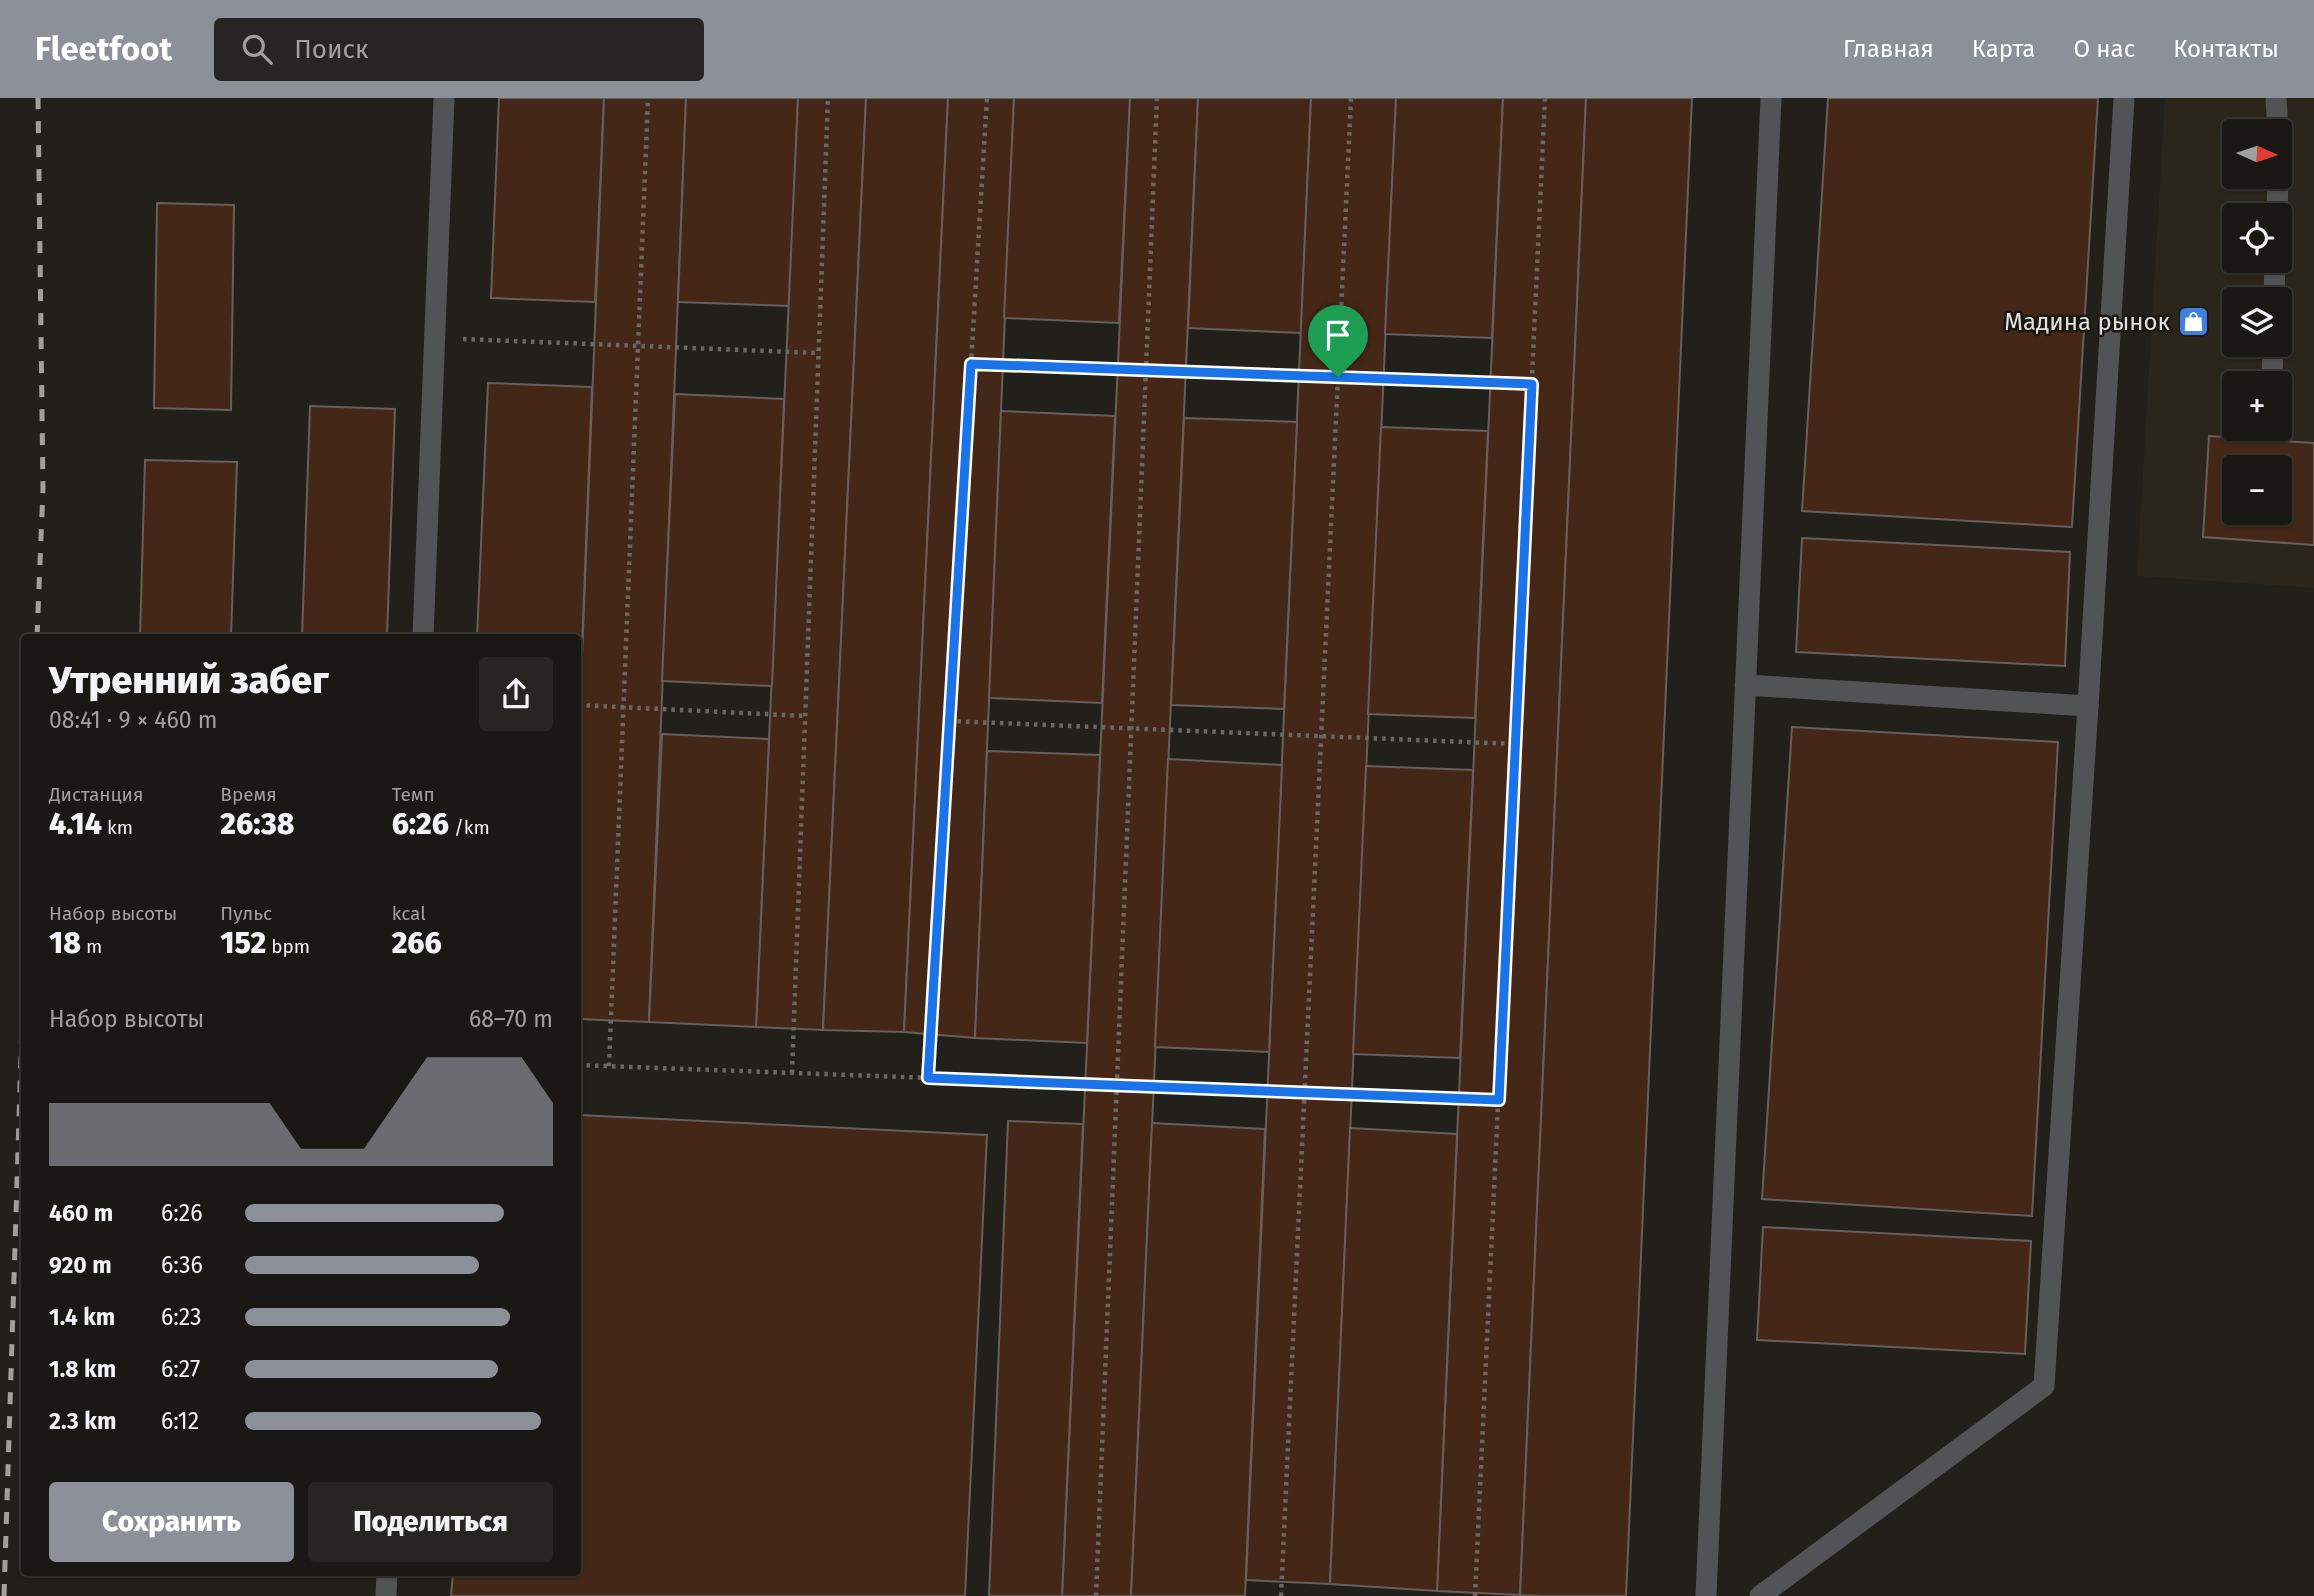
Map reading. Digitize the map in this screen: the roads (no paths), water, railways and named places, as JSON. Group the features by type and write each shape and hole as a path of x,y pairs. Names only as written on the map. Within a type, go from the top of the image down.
{"lane":[{"path":"423,634 444,98"},
{"path":"1706,1596 1771,98"},
{"path":"1760,1596 2044,1386 2124,98"},
{"path":"2276,98 2277,119"},
{"path":"1745,685 2088,706"},
{"path":"386,1596 387,1576"}],"railway":[{"path":"37,634 43,489 38,98"},
{"path":"4,1596 21,1055"}],"place":[{"name":"Мадина рынок","path":"2193,322"}]}
